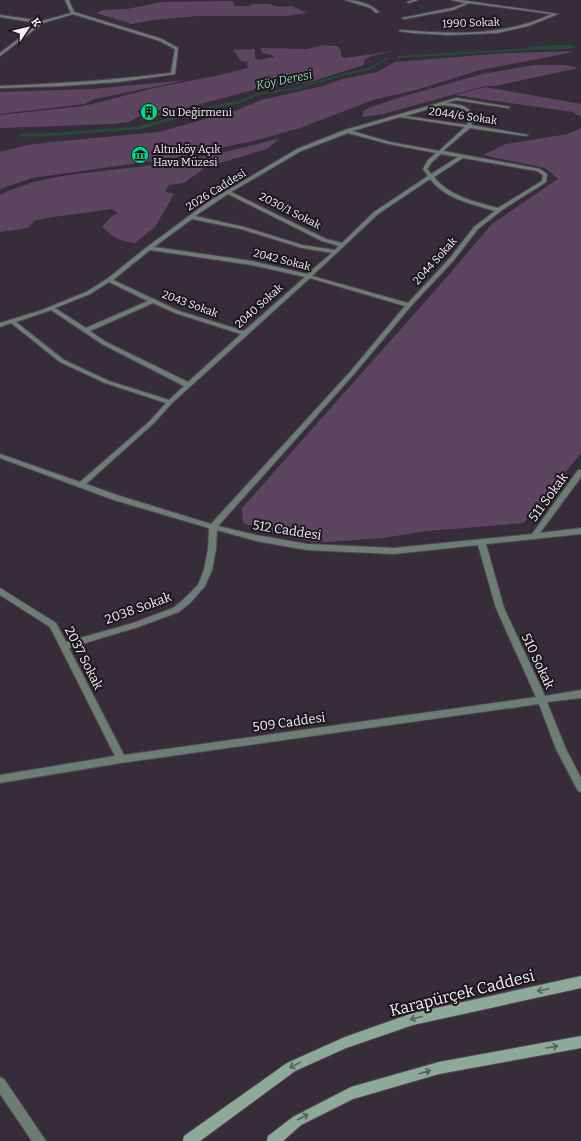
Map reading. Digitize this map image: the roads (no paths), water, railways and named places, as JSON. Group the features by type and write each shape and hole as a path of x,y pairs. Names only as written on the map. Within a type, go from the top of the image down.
{"main road":[{"name":"Karapürçek Caddesi","path":"189,1141 291,1066 345,1043 413,1019 581,982"},
{"path":"272,1141 296,1121 351,1093 439,1068 581,1042"}],"street":[{"path":"67,0 73,13"},
{"path":"347,0 372,8 377,12"},
{"path":"409,2 416,0"},
{"name":"1990 Sokak","path":"401,31 429,33 498,32 546,19 556,14 453,0"},
{"path":"404,18 453,9 469,3"},
{"path":"0,55 42,22 73,13 161,40 177,48 173,74 154,78 62,85 0,87"},
{"path":"0,16 42,22"},
{"name":"2026 Caddesi","path":"0,325 51,308 88,293 109,280 191,217 299,150 347,131 456,99 508,107"},
{"path":"440,103 462,107 469,110 471,114 469,126 430,161 425,169 439,187 464,200 498,210"},
{"name":"2044/6 Sokak","path":"397,116 526,135"},
{"name":"2044 Sokak","path":"213,527 352,373 408,305 432,278 452,259 476,228 498,210 544,182 545,174 538,170 389,142 347,131"},
{"name":"2040 Sokak","path":"82,485 152,422 188,385 307,276 336,252 376,213 462,156"},
{"name":"2030/1 Sokak","path":"229,193 324,240 342,246"},
{"path":"191,217 242,228 302,246 336,252"},
{"name":"2042 Sokak","path":"149,248 252,263 307,276 408,305"},
{"name":"2043 Sokak","path":"109,280 177,312 245,333"},
{"path":"85,331 152,300"},
{"path":"51,308 104,343 188,385"},
{"path":"12,321 62,361 107,382 170,402"},
{"name":"512 Caddesi","path":"0,456 117,498 213,527 256,538 307,547 394,551 581,531"},
{"name":"511 Sokak","path":"534,536 581,472"},
{"name":"2038 Sokak","path":"63,646 135,625 176,610 201,586 208,570 212,549 213,527"},
{"name":"510 Sokak","path":"481,541 500,608 542,700 561,749 581,788"},
{"name":"2037 Sokak","path":"0,590 53,625 120,759"},
{"name":"509 Caddesi","path":"0,779 120,759 581,694"},
{"path":"0,1083 40,1141"}],"waterway":[{"name":"Köy Deresi","path":"397,57 534,49"},
{"name":"Köy Deresi","path":"249,98 257,94 298,88 345,74 369,69 387,58"},
{"name":"Köy Deresi","path":"21,135 44,135 138,128 226,104 240,102 249,98"}],"place":[{"name":"Su Değirmeni","path":"149,112"},
{"name":"Altınköy Açık Hava Müzesi","path":"140,155"}]}
